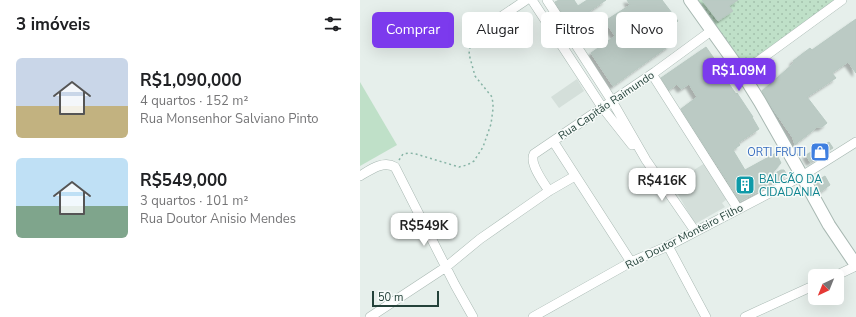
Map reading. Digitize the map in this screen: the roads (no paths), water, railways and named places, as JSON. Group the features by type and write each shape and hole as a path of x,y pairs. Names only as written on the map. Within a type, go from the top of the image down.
{"street":[{"path":"508,12 526,0"},
{"path":"532,0 602,107 629,142 646,160"},
{"path":"547,0 612,101 646,160 695,231"},
{"path":"690,0 742,73 760,102 829,225 856,266 844,272"},
{"path":"742,73 842,0"},
{"name":"Rua Capitão Raimundo","path":"548,191 534,166 532,158 534,154 652,74 711,31"},
{"path":"652,74 738,209"},
{"path":"553,141 631,262"},
{"name":"Rua Doutor Monteiro Filho","path":"533,317 631,262 668,246 802,176 856,142"},
{"path":"360,176 373,168 386,164 395,167 473,317"},
{"path":"370,317 446,267 480,238 548,191 575,176"},
{"path":"668,246 706,317"},
{"path":"745,317 808,288"}],"place":[{"name":"ORTI FRUTI","path":"820,152"},
{"name":"BALCÃO DA CIDADANIA","path":"745,185"}]}
